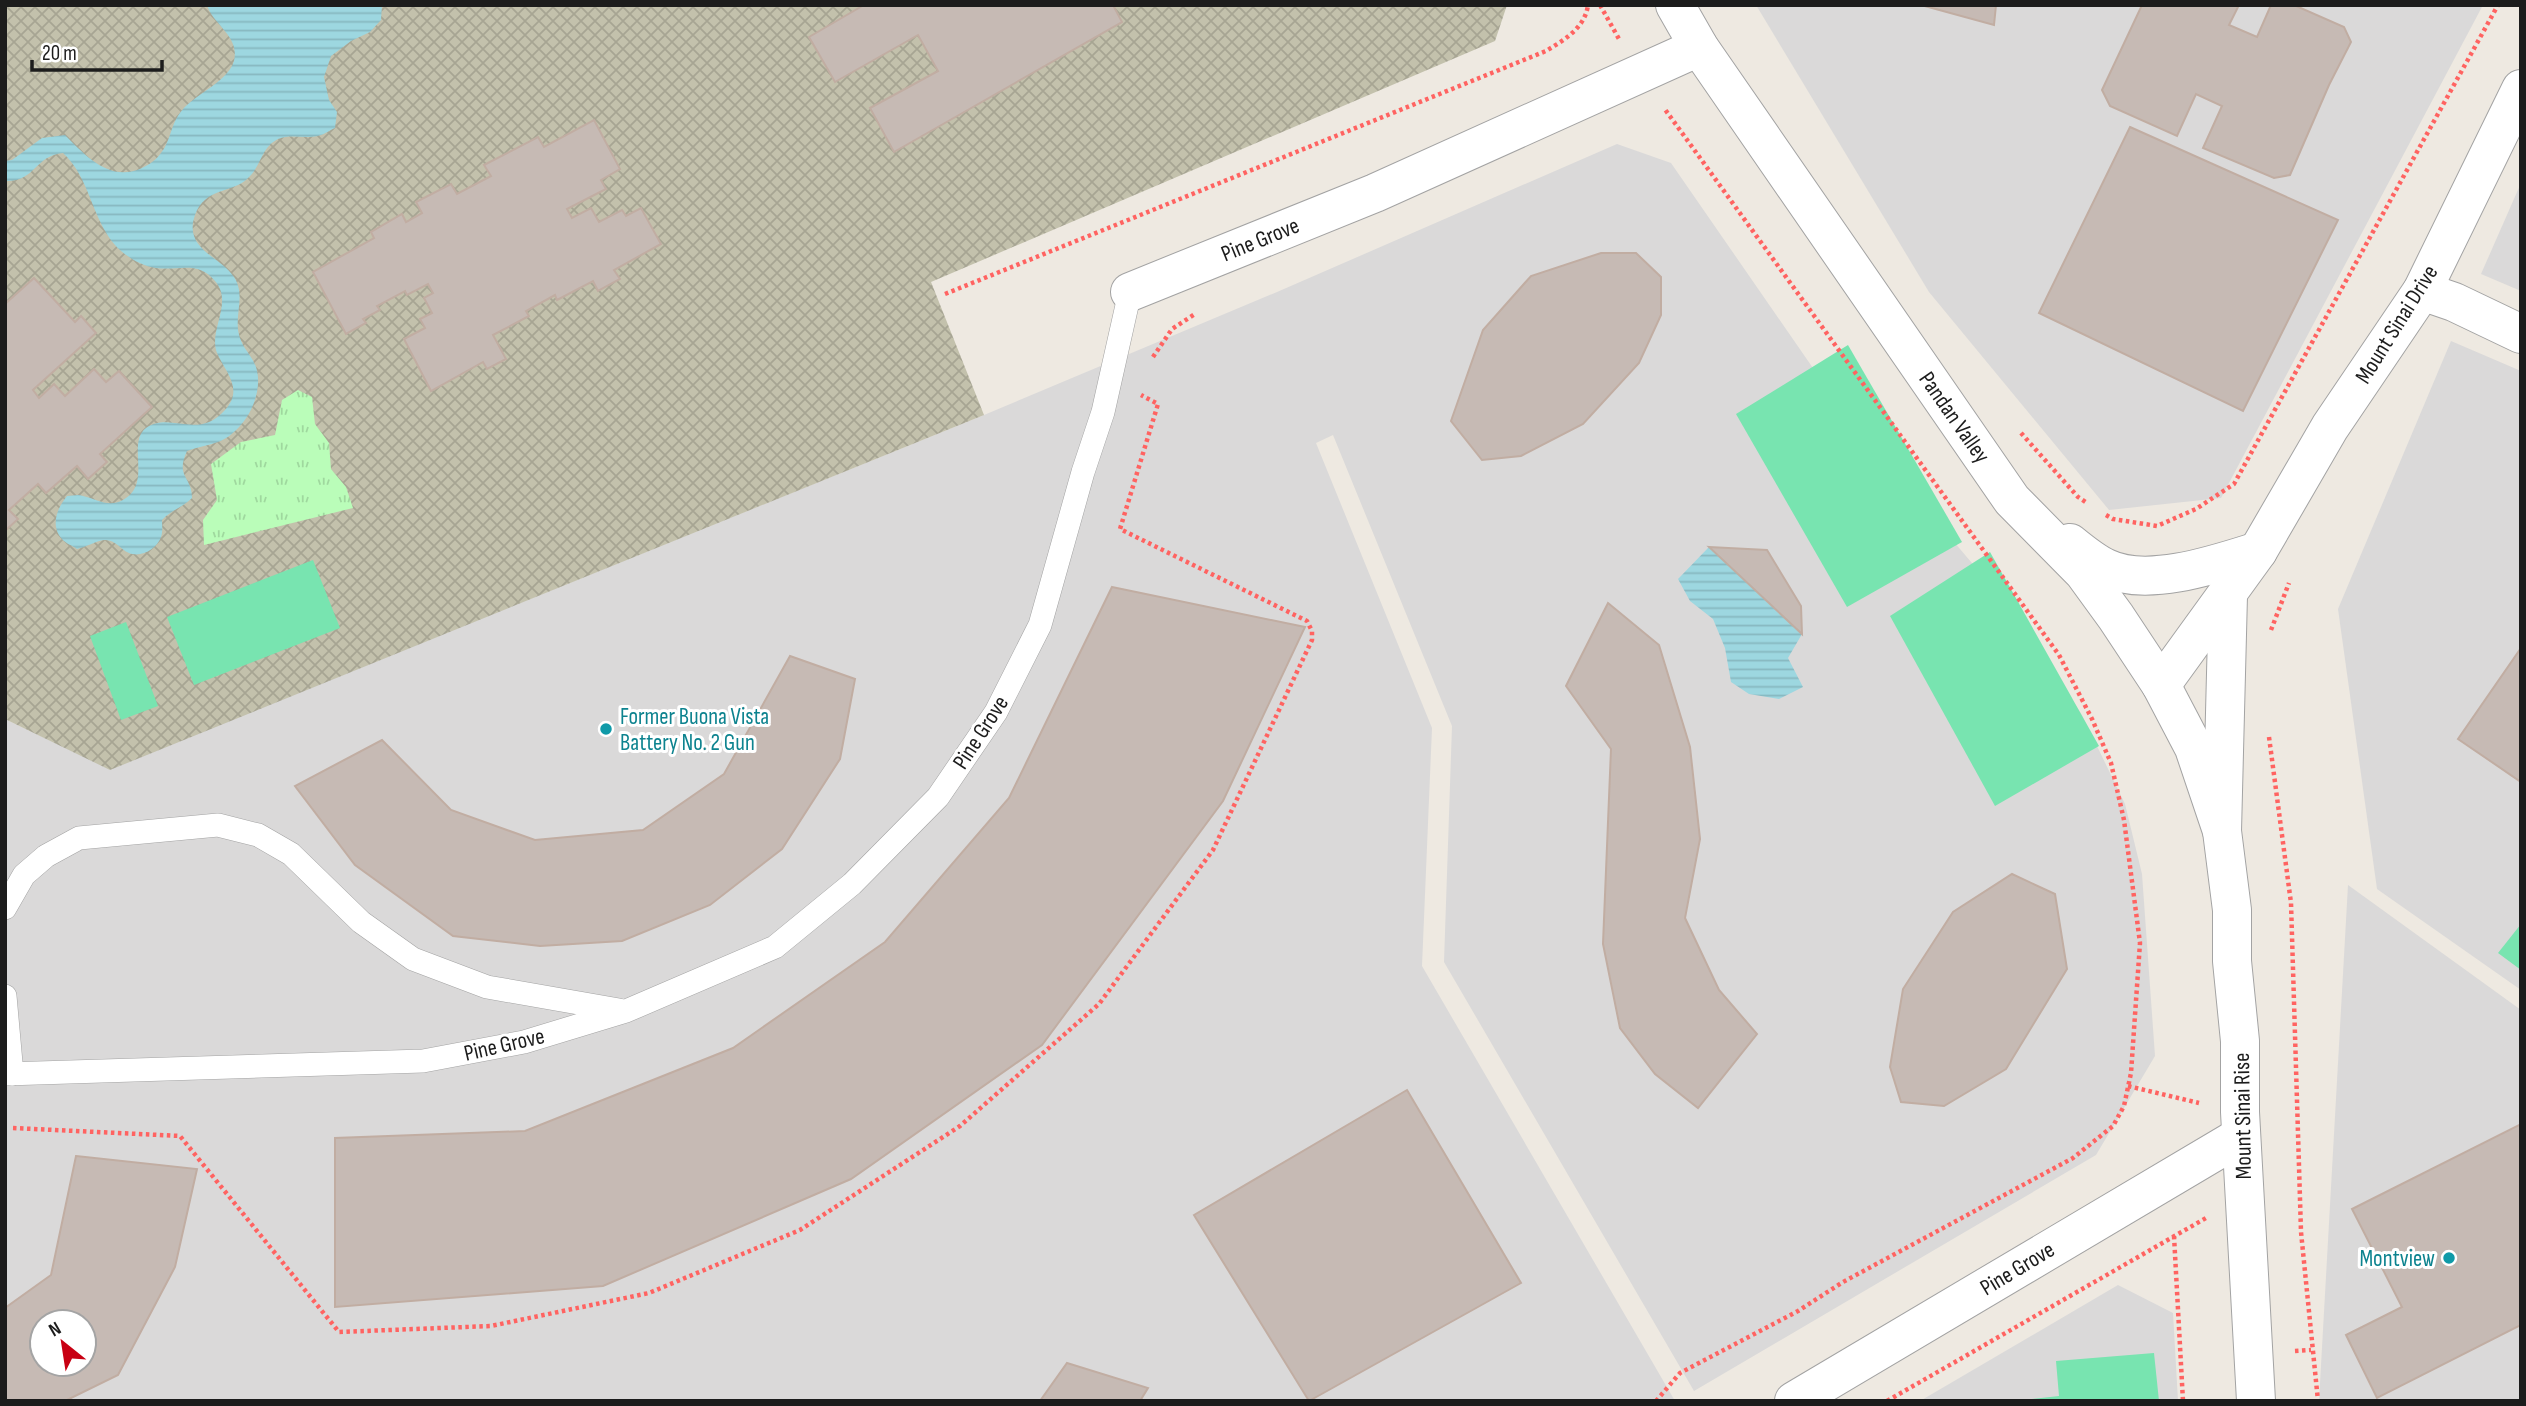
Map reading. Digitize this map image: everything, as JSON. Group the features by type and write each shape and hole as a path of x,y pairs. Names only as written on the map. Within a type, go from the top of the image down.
{"street":[{"name":"Pandan Valley","path":"1675,5 1699,47 2012,500 2084,573 2161,685 2194,748 2222,831"},
{"name":"Pine Grove","path":"1130,292 1376,193 1640,76 1699,47"},
{"name":"Mount Sinai Drive","path":"2161,685 2258,551 2330,427 2422,291 2521,89"},
{"path":"2422,291 2454,302 2521,334"},
{"path":"2012,500 2107,569 2131,574 2188,572 2258,551"},
{"path":"2222,831 2228,595"},
{"name":"Mount Sinai Rise","path":"2222,831 2232,910 2232,961 2241,1041 2241,1124 2256,1401"},
{"name":"Pine Grove","path":"1794,1401 2241,1124"}],"lane":[{"name":"Pine Grove","path":"8,1074 423,1061 524,1042 626,1011 775,947 852,884 938,797 996,712 1040,625 1083,472 1103,412 1130,292"},
{"path":"5,908 24,875 46,856 79,838 218,825 258,835 291,854 361,922 413,959 487,987 626,1011"},
{"path":"5,996 8,1074"}],"path":[{"path":"945,294 1546,51 1572,34 1587,14 1588,5"},
{"path":"1600,5 1640,76 2059,655 2092,719 2110,763 2124,820 2140,943 2128,1086 2124,1106 2113,1126 2073,1158 1843,1282 1798,1311 1680,1373 1656,1401"},
{"path":"2102,512 2113,519 2157,526 2196,509 2234,484 2498,5"},
{"path":"2014,427 2078,497 2090,505"},
{"path":"2270,633 2290,582"},
{"path":"2269,727 2291,903 2301,1232 2318,1401"},
{"path":"2128,1086 2241,1124"},
{"path":"1887,1401 2244,1196 2299,1176"},
{"path":"2174,1236 2183,1401"}],"shaded area":[{"path":"5,5 1507,5 1495,41 931,282 984,415 110,770 5,719"},
{"path":"1756,5 2483,5 2221,498 2109,510 1929,292"},
{"path":"1617,144 1671,163 1842,410 2022,622 2082,715 2125,804 2142,874 2155,1056 2096,1155 1694,1391 1444,962 1452,726 1333,435 1316,443 1432,728 1422,966 1675,1401 5,1401 5,719 110,769 984,415 1277,292"},
{"path":"2521,183 2521,291 2481,274"},
{"path":"2451,341 2521,371 2521,990 2377,889 2338,609"},
{"name":"Montview","path":"2348,885 2521,1010 2521,1401 2319,1401"},
{"path":"2118,1285 2173,1313 2178,1401 1920,1401"}],"green space":[{"path":"1848,345 1962,542 1847,607 1736,414"},
{"path":"298,390 312,397 315,424 329,443 331,469 346,487 353,508 204,545 203,520 217,500 211,464 241,442 275,435 282,400"},
{"path":"1990,552 2099,746 1995,806 1890,616"},
{"path":"313,560 340,628 194,685 167,617"},
{"path":"126,622 158,706 121,720 90,636"},
{"path":"2521,924 2521,970 2498,953"},
{"path":"2154,1353 2159,1401 2014,1401 2059,1396 2056,1361"}],"water":[{"path":"207,5 382,5 381,20 370,32 351,41 331,56 324,77 329,100 337,112 335,128 316,136 278,139 268,147 246,180 211,195 199,206 195,215 193,227 198,244 228,270 239,290 239,335 254,362 258,378 258,389 250,411 244,421 227,437 187,451 183,471 190,485 192,498 162,520 161,537 152,549 134,554 104,540 77,549 63,540 56,528 58,511 67,496 81,495 107,503 123,500 132,493 136,484 138,443 146,428 165,422 205,424 215,419 230,402 233,395 232,381 215,344 222,298 215,281 202,271 195,268 150,267 119,249 107,234 79,174 63,153 53,155 15,180 5,181 5,161 12,160 42,138 65,135 90,159 109,170 130,172 153,162 165,147 182,110 220,80 234,61 235,52 230,38"},
{"path":"1709,547 1767,550 1801,606 1802,634 1788,658 1803,687 1779,699 1749,694 1731,682 1725,648 1713,619 1690,601 1678,579"}],"building":[{"path":"864,5 1113,5 1122,22 894,152 870,108 938,71 918,35 835,82 809,37"},
{"path":"1921,5 1996,5 1994,25"},
{"path":"2142,5 2239,5 2229,25 2257,37 2271,5 2294,5 2344,27 2351,42 2290,175 2274,178 2203,148 2222,106 2196,94 2177,136 2110,106 2102,90"},
{"path":"594,120 620,169 601,180 606,189 567,209 572,218 591,208 599,222 622,210 626,216 641,208 661,244 614,270 620,279 598,291 593,281 557,300 555,295 526,311 529,316 493,335 506,359 487,369 483,362 431,391 404,339 425,328 420,319 432,313 424,298 433,293 428,284 407,295 405,291 377,306 380,310 363,319 366,323 346,334 313,272 374,238 371,232 402,214 406,222 422,213 416,202 451,184 457,194 491,176 484,165 538,137 544,147"},
{"path":"2130,127 2338,220 2243,411 2039,313"},
{"path":"1601,253 1636,253 1661,277 1661,315 1639,363 1583,424 1521,456 1482,460 1451,421 1483,330 1531,276"},
{"path":"34,278 75,322 81,316 96,333 33,390 39,398 54,384 65,396 94,369 106,382 119,371 152,407 100,454 107,462 88,479 77,466 46,493 38,484 9,510 18,519 5,531 5,304"},
{"path":"1709,547 1767,550 1801,606 1802,634"},
{"path":"1112,587 1305,627 1223,801 1042,1045 851,1179 603,1286 335,1307 335,1138 525,1131 733,1048 885,942 1009,798"},
{"path":"1608,603 1659,645 1690,747 1700,839 1685,918 1719,990 1757,1034 1698,1108 1655,1074 1620,1028 1603,944 1611,749 1566,686"},
{"path":"2521,648 2521,782 2458,739"},
{"path":"790,656 855,679 840,759 782,849 710,905 622,941 540,946 453,936 355,865 295,786 382,740 451,810 535,840 643,830 724,774"},
{"path":"2012,874 2055,894 2067,969 2006,1069 1944,1106 1901,1102 1890,1067 1903,989 1953,912"},
{"path":"1407,1090 1521,1283 1309,1401 1194,1215"},
{"name":"Montview","path":"2521,1124 2521,1325 2377,1398 2346,1335 2402,1307 2352,1209"},
{"path":"76,1156 197,1169 175,1267 118,1375 65,1401 5,1401 5,1308 51,1275"},
{"path":"1067,1363 1148,1388 1140,1401 1040,1401"}],"place":[{"name":"Former Buona Vista Battery No. 2 Gun","path":"606,729"},
{"name":"Montview","path":"2449,1258"}]}
